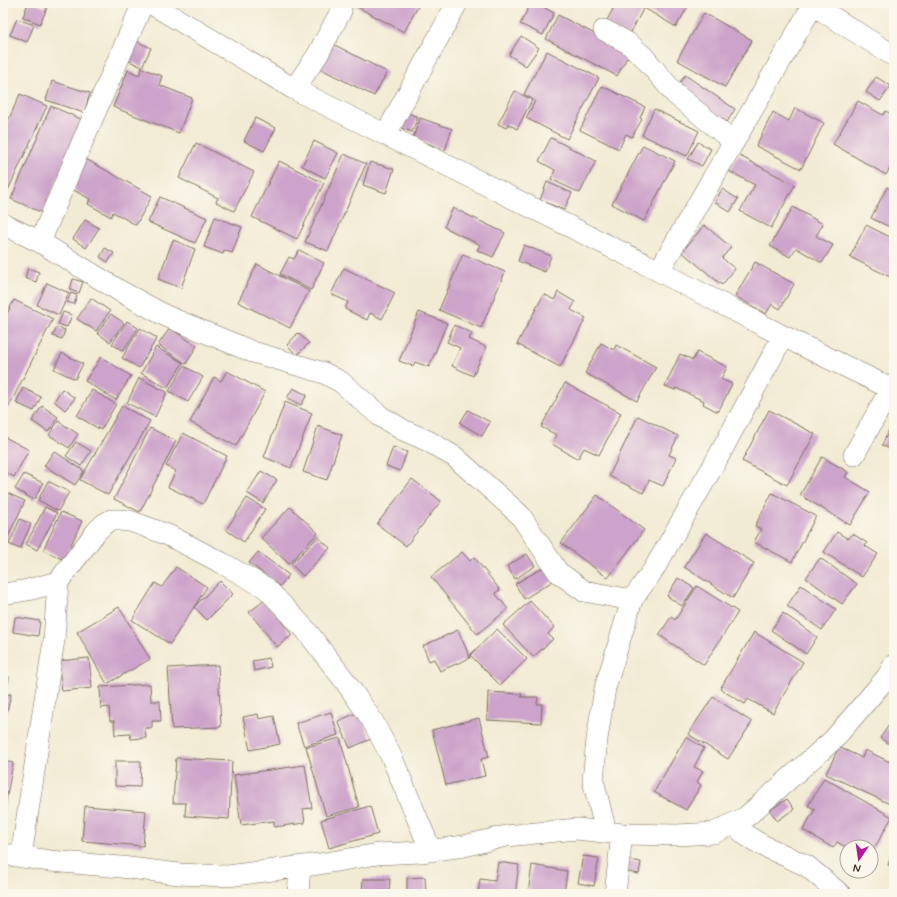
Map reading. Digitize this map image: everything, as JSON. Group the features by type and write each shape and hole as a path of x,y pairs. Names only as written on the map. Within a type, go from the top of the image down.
{"street":[{"path":"40,242 66,178 143,3"},
{"path":"150,3 294,89 659,271 783,336 892,389 854,455"},
{"path":"386,134 457,3"},
{"path":"659,271 812,4 894,56"},
{"path":"294,89 317,56 342,11"},
{"path":"604,30 628,43 643,56 674,94 734,142"},
{"path":"3,224 40,242 120,291 166,316 253,352 324,373 341,382 380,416 403,430 428,441 455,457 520,515 558,572 584,591 632,600"},
{"path":"615,894 614,833 593,780 596,739 605,688 632,600 654,569 716,462 783,336"},
{"path":"431,850 392,758 372,720 305,629 266,588 168,535 130,521 111,520 104,524 96,532 58,582 54,640 12,855 50,861 179,874 228,876 300,867 378,854 431,850 464,846 506,836 577,829 614,833 677,835 714,834 746,817 834,739 892,674"},
{"path":"3,594 28,590 58,582"},
{"path":"733,824 757,842 807,866 840,894"},
{"path":"298,894 300,867"}],"building":[{"path":"28,3 34,3 47,8 40,24 23,17"},
{"path":"350,3 420,3 404,32"},
{"path":"531,3 536,3 554,13 543,35 520,24"},
{"path":"616,3 632,3 643,9 629,36 605,24"},
{"path":"636,3 690,3 676,27"},
{"path":"704,13 752,40 725,87 677,60"},
{"path":"558,15 630,52 617,76 546,39"},
{"path":"17,19 34,25 27,42 10,35"},
{"path":"521,36 539,48 526,66 509,55"},
{"path":"134,40 151,48 142,67 125,59"},
{"path":"331,43 387,72 374,96 319,68"},
{"path":"547,51 599,78 567,139 526,118 535,101 524,94"},
{"path":"142,68 162,76 159,85 192,98 179,133 113,107 128,70 139,75"},
{"path":"685,75 735,109 727,122 676,88"},
{"path":"876,77 891,86 880,101 866,92"},
{"path":"52,81 90,93 84,113 46,100"},
{"path":"602,86 645,107 640,118 642,119 632,137 626,134 619,149 580,130"},
{"path":"515,91 532,100 517,129 508,124 506,128 498,124"},
{"path":"20,94 47,106 3,201 3,132"},
{"path":"858,101 883,115 886,111 894,116 894,161 886,175 833,144"},
{"path":"51,106 83,120 43,213 11,199"},
{"path":"795,108 824,123 801,169 756,146 773,112 789,121"},
{"path":"654,109 699,131 687,156 642,135"},
{"path":"402,111 418,117 412,132 396,126"},
{"path":"255,118 276,128 264,151 244,141"},
{"path":"420,118 452,129 445,150 413,138"},
{"path":"551,138 596,161 580,193 551,179 555,170 539,161"},
{"path":"314,141 338,153 325,178 302,166"},
{"path":"698,142 711,149 702,166 688,159"},
{"path":"196,143 254,172 234,211 216,202 218,198 179,178"},
{"path":"643,145 675,161 644,221 612,204"},
{"path":"344,154 366,164 328,251 305,242"},
{"path":"738,155 795,185 771,228 740,211 755,185 729,171"},
{"path":"84,158 152,196 136,225 113,212 111,217 88,204 90,199 68,187"},
{"path":"279,161 324,183 297,239 252,217"},
{"path":"370,162 394,169 386,193 363,185"},
{"path":"547,182 572,193 564,210 540,200"},
{"path":"887,187 894,191 894,229 871,218"},
{"path":"722,189 738,199 730,212 715,202"},
{"path":"160,197 207,218 195,243 148,222"},
{"path":"793,207 823,224 816,236 833,245 822,263 796,248 790,257 770,246"},
{"path":"453,208 505,233 493,257 477,250 480,245 444,227"},
{"path":"215,217 242,227 232,253 224,250 223,254 204,247"},
{"path":"85,220 99,228 86,248 73,239"},
{"path":"704,225 731,247 722,258 735,269 722,285 682,252"},
{"path":"866,225 894,239 894,279 850,257"},
{"path":"173,240 195,249 181,288 158,279"},
{"path":"524,245 551,256 545,272 518,261"},
{"path":"105,248 114,253 108,262 100,257"},
{"path":"299,250 324,263 311,290 280,274 289,257 294,259"},
{"path":"463,254 505,272 481,328 439,310"},
{"path":"755,262 794,284 780,309 772,304 766,314 735,296"},
{"path":"257,264 309,291 290,328 238,302"},
{"path":"28,268 39,272 36,282 25,278"},
{"path":"344,268 395,293 382,319 370,313 367,320 345,309 348,302 331,294"},
{"path":"73,279 83,282 79,293 70,290"},
{"path":"47,283 69,293 59,315 37,305"},
{"path":"558,292 575,302 571,310 586,318 560,367 517,344 544,294 554,300"},
{"path":"71,293 77,295 74,304 67,302"},
{"path":"91,298 110,311 96,331 77,319"},
{"path":"14,300 53,319 3,418 3,321"},
{"path":"63,312 72,315 67,327 58,324"},
{"path":"419,312 447,323 429,367 415,362 413,366 399,361"},
{"path":"111,314 124,323 110,342 97,333"},
{"path":"127,321 138,328 123,351 112,344"},
{"path":"454,325 472,333 469,339 486,347 473,376 452,366 460,348 447,342"},
{"path":"57,327 65,330 62,339 53,336"},
{"path":"140,328 157,338 139,368 122,358"},
{"path":"170,328 197,346 186,364 158,345"},
{"path":"298,333 309,343 297,355 287,345"},
{"path":"601,343 614,350 616,345 656,367 637,401 585,373"},
{"path":"156,347 183,363 167,388 141,373"},
{"path":"697,352 727,367 721,379 732,384 718,412 703,404 704,401 676,388 675,390 665,386 680,354 693,360"},
{"path":"62,353 83,364 75,379 54,369"},
{"path":"101,357 131,376 116,400 85,381"},
{"path":"184,366 203,377 188,402 169,391"},
{"path":"227,371 265,392 236,446 190,422 214,377 221,381"},
{"path":"139,378 167,392 155,417 127,403"},
{"path":"565,383 621,413 599,455 584,448 578,459 552,444 557,435 541,427"},
{"path":"23,388 41,397 34,411 16,403"},
{"path":"293,388 307,395 301,405 287,398"},
{"path":"62,389 75,398 65,410 54,401"},
{"path":"92,390 116,404 101,430 77,416"},
{"path":"285,402 312,413 291,468 264,457"},
{"path":"42,406 58,417 48,432 32,421"},
{"path":"122,406 150,421 108,495 80,480"},
{"path":"468,410 490,422 482,436 460,423"},
{"path":"769,410 815,434 787,485 742,461"},
{"path":"638,416 678,436 669,455 676,458 663,486 649,480 643,493 609,476"},
{"path":"58,421 78,434 69,448 49,435"},
{"path":"318,426 342,435 327,480 303,472"},
{"path":"150,428 176,441 140,512 114,499"},
{"path":"889,430 894,432 894,451 882,445"},
{"path":"183,433 227,456 203,504 168,487 176,471 166,466"},
{"path":"3,436 29,450 14,477 3,471"},
{"path":"76,442 91,451 81,466 66,456"},
{"path":"393,447 407,452 400,471 386,466"},
{"path":"54,451 84,471 75,485 44,466"},
{"path":"822,457 848,472 845,477 870,492 850,525 800,495"},
{"path":"261,471 277,480 263,503 247,493"},
{"path":"24,474 43,483 34,500 15,489"},
{"path":"412,479 441,501 406,546 377,524"},
{"path":"48,481 69,492 58,511 38,500"},
{"path":"3,491 25,501 5,543 3,542"},
{"path":"772,493 816,516 792,562 754,542 761,529 755,526"},
{"path":"597,495 644,530 608,578 561,543"},
{"path":"247,498 265,509 244,542 226,530"},
{"path":"45,507 57,513 37,550 26,544"},
{"path":"290,507 318,533 289,564 261,538"},
{"path":"61,512 82,521 64,560 43,550"},
{"path":"20,519 31,524 20,549 9,544"},
{"path":"837,532 848,539 853,534 867,543 865,546 878,554 862,577 824,552"},
{"path":"706,533 754,563 733,598 684,567"},
{"path":"318,537 330,548 303,576 291,564"},
{"path":"258,552 289,575 280,586 249,563"},
{"path":"462,552 470,561 474,557 500,590 495,593 508,609 477,634 431,577"},
{"path":"527,554 535,566 515,579 507,566"},
{"path":"820,558 857,584 842,604 806,578"},
{"path":"176,567 207,587 170,644 132,620 155,583 162,587"},
{"path":"544,567 553,581 524,599 515,584"},
{"path":"678,578 694,588 682,606 667,596"},
{"path":"220,581 233,594 207,620 194,607"},
{"path":"801,585 836,609 822,630 787,606"},
{"path":"697,586 738,612 704,665 659,635 671,617 675,620"},
{"path":"265,600 292,635 277,647 249,612"},
{"path":"530,601 554,627 548,634 553,639 533,657 503,625"},
{"path":"119,607 150,659 107,684 77,632"},
{"path":"783,613 817,637 806,654 771,630"},
{"path":"15,617 40,621 38,636 13,632"},
{"path":"497,629 527,659 500,685 470,655"},
{"path":"458,630 470,658 440,671 434,659 429,661 423,646"},
{"path":"754,632 803,662 773,713 748,699 745,704 720,689"},
{"path":"89,658 92,688 62,691 58,661"},
{"path":"269,658 271,667 254,671 252,661"},
{"path":"218,665 221,727 172,729 168,668"},
{"path":"3,675 9,677 7,686 5,686 3,693"},
{"path":"150,684 151,701 160,701 161,721 152,721 152,728 145,728 146,738 131,739 130,734 115,735 114,721 110,721 109,707 101,708 100,687"},
{"path":"488,692 522,694 521,697 538,697 537,704 542,704 541,723 487,720"},
{"path":"11,694 5,720 3,719 3,695"},
{"path":"713,697 752,722 728,759 688,734"},
{"path":"331,712 338,735 304,746 296,723"},
{"path":"359,712 371,739 350,748 338,721"},
{"path":"258,714 259,719 274,716 280,744 250,750 243,717"},
{"path":"479,718 489,757 481,759 485,776 446,785 432,730"},
{"path":"894,718 894,747 880,738"},
{"path":"686,737 704,748 694,767 703,771 697,782 701,785 686,810 654,792"},
{"path":"340,738 359,807 326,816 306,747"},
{"path":"839,747 862,758 865,750 894,764 894,806 826,774"},
{"path":"176,758 232,761 229,819 185,816 186,803 173,803"},
{"path":"3,761 13,763 4,811 3,811"},
{"path":"115,761 141,761 140,787 115,786"},
{"path":"305,765 312,808 303,809 305,823 274,827 274,821 241,825 234,775"},
{"path":"824,778 892,817 879,840 839,839 839,843 837,842 833,848 803,830 815,809 808,806"},
{"path":"787,799 794,809 777,821 770,810"},
{"path":"85,806 146,811 143,846 82,841"},
{"path":"370,806 378,834 329,848 321,820"},
{"path":"894,847 894,867 888,865"},
{"path":"583,856 599,858 594,886 578,883"},
{"path":"630,860 641,862 639,874 628,872"},
{"path":"498,862 519,865 515,894 478,893 480,879 495,881"},
{"path":"532,865 567,871 564,894 528,894"},
{"path":"425,877 426,894 407,894 407,878"},
{"path":"363,879 390,879 389,894 362,894"}]}
